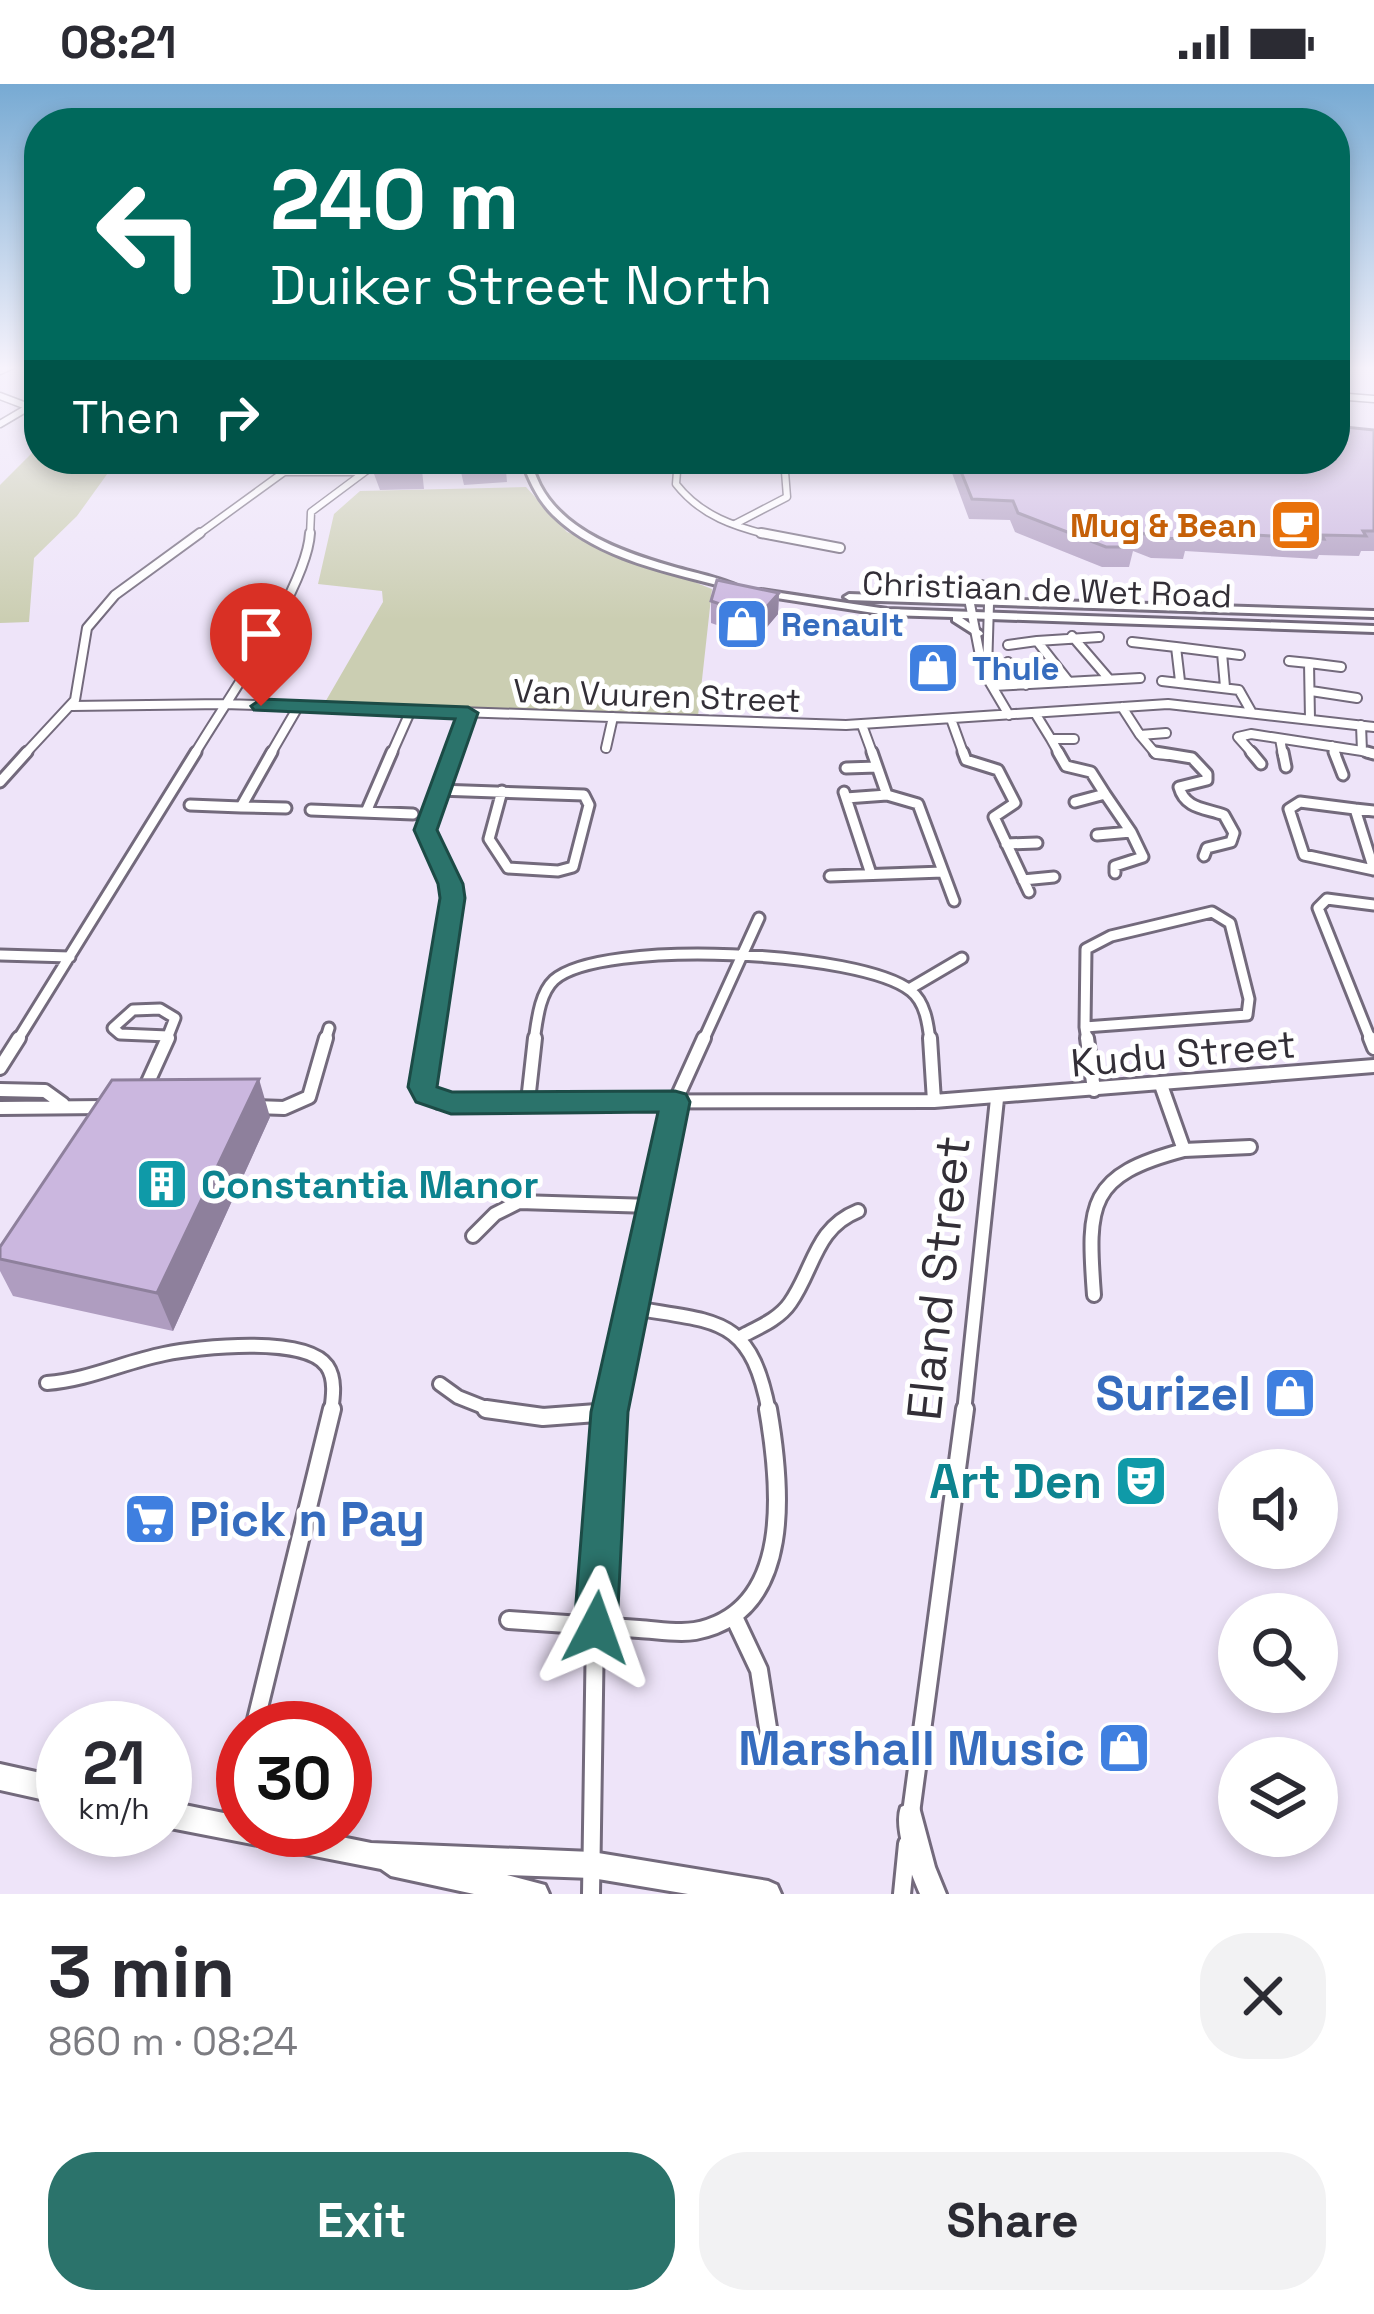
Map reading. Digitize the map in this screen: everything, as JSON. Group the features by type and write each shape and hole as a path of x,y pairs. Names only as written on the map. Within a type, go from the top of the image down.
{"main road":[{"name":"Christiaan de Wet Road","path":"531,474 544,503 587,533 652,562 807,602 930,614 1049,604 1374,614"},
{"name":"Christiaan de Wet Road","path":"541,474 549,498 587,533"},
{"name":"Christiaan de Wet Road","path":"721,583 972,610"},
{"path":"897,601 949,597 976,587 1049,604"},
{"name":"Christiaan de Wet Road","path":"990,610 1036,616 1374,629"},
{"path":"930,614 962,620 984,633 1003,622 1036,616"},
{"path":"0,1777 36,1785"},
{"path":"910,1816 933,1894"},
{"path":"372,1856 592,1865 768,1894"},
{"path":"372,1856 536,1894"}],"street":[{"path":"0,782 72,706 87,628 115,595 284,474"},
{"path":"0,1068 305,563 311,512 350,474"},
{"path":"676,474 683,498 735,524 840,548"},
{"path":"735,524 788,497 786,474"},
{"path":"972,610 984,633"},
{"path":"990,610 984,633 986,674 1009,715"},
{"path":"1072,636 1109,679"},
{"path":"1008,645 1099,637"},
{"path":"1037,640 1069,682"},
{"path":"1132,642 1240,656"},
{"path":"1177,647 1180,681"},
{"path":"1222,653 1225,687"},
{"path":"1289,661 1341,667"},
{"path":"1008,662 1026,685"},
{"path":"1309,663 1310,719"},
{"path":"993,686 1140,678"},
{"path":"1162,681 1225,687 1245,694 1252,713 1374,728"},
{"path":"1311,692 1357,698"},
{"name":"Van Vuuren Street","path":"72,706 224,704 862,725 1168,704 1252,713"},
{"path":"241,807 298,706"},
{"path":"1122,707 1156,754 1192,758 1207,774 1207,780 1179,787 1192,807 1217,812 1233,827 1231,842 1207,848 1204,856"},
{"path":"366,812 411,710"},
{"path":"468,713 438,790 502,791 576,794 588,798 573,867 558,871 508,868 489,839 502,791"},
{"path":"1035,713 1066,766 1091,772 1143,855 1115,866 1115,873"},
{"path":"606,748 613,716"},
{"path":"951,719 965,760 998,770 1015,803 994,817 1029,892"},
{"path":"862,725 887,795"},
{"path":"1361,725 1362,751"},
{"path":"1140,735 1166,734"},
{"path":"1261,764 1238,737 1374,754"},
{"path":"1051,739 1074,739"},
{"path":"1280,739 1286,767"},
{"path":"1332,746 1343,776"},
{"path":"846,768 877,767"},
{"name":"Kudu Street","path":"438,790 426,839 446,871 452,898 422,1087 430,1098 451,1103 997,1099 1374,1066"},
{"path":"1075,802 1105,794"},
{"path":"871,874 845,795 887,795 917,804 954,901"},
{"path":"1355,809 1374,870 1304,855 1289,808 1311,802 1374,811"},
{"path":"190,805 286,808"},
{"path":"1186,819 1192,807"},
{"path":"311,810 413,814"},
{"path":"1097,835 1131,832"},
{"path":"1006,844 1037,843"},
{"path":"830,876 943,872"},
{"path":"1023,880 1054,878"},
{"path":"1374,905 1327,899 1318,908 1374,1048"},
{"path":"1085,1027 1247,1015 1251,1010 1230,922 1212,912 1095,942 1086,949 1085,1027 1094,1090"},
{"path":"591,1894 596,1628 610,1412 628,1307 675,1102 759,918"},
{"path":"0,955 70,957"},
{"path":"529,1101 542,997 555,978 569,971 646,959 742,955 870,969 911,988 924,1010 934,1101"},
{"path":"911,988 962,958"},
{"path":"158,1107 137,1107 176,1018 165,1009 132,1009 114,1021 119,1034 168,1036"},
{"path":"242,1107 284,1108 309,1097 328,1028"},
{"path":"1161,1085 1184,1150"},
{"path":"0,1090 44,1091 72,1107"},
{"name":"Eland Street","path":"902,1894 970,1368 997,1099"},
{"path":"0,1108 115,1107"},
{"path":"1094,1295 1093,1204 1106,1180 1136,1161 1184,1150 1250,1147"},
{"path":"473,1236 495,1214 519,1202 652,1206"},
{"path":"742,1336 790,1304 827,1231 838,1218 858,1211"},
{"path":"509,1620 689,1632 734,1617 767,1574 774,1527 762,1368 742,1336 628,1307"},
{"path":"46,1383 88,1380 148,1358 194,1350 291,1349 317,1354 325,1362 333,1396 328,1431 261,1701"},
{"path":"440,1384 455,1397 506,1415 572,1417 610,1412"},
{"path":"734,1617 758,1658 766,1686 768,1728"}],"green space":[{"path":"24,461 24,474 107,474 77,516 34,558 29,622 0,623 0,485"},
{"path":"526,487 567,532 712,589 698,716 324,704 383,602 382,591 318,584 334,514 360,491"}],"building":[{"path":"1350,450 1374,450 1374,531 1363,531 1366,536 1322,535 1324,539 1184,531 1188,539 1155,538 1116,523 1133,547 1106,547 1018,513 1013,501 972,499 962,474 1350,474"},
{"path":"717,580 779,593 752,623 735,620 741,611 711,601"},
{"name":"Constantia Manor","path":"259,1079 157,1293 0,1259 0,1247 112,1080"}],"place":[{"name":"Mug & Bean","path":"1296,525"},
{"name":"Renault","path":"742,624"},
{"name":"Thule","path":"933,668"},
{"name":"Constantia Manor","path":"162,1184"},
{"name":"Surizel","path":"1290,1393"},
{"name":"Art Den","path":"1141,1481"},
{"name":"Pick n Pay","path":"150,1519"},
{"name":"Marshall Music","path":"1124,1748"}],"route":[{"path":"261,706 468,713 425,830 446,871 452,898 425,1060 422,1087 426,1095 451,1103 675,1102 628,1307 610,1412 596,1628"}]}
